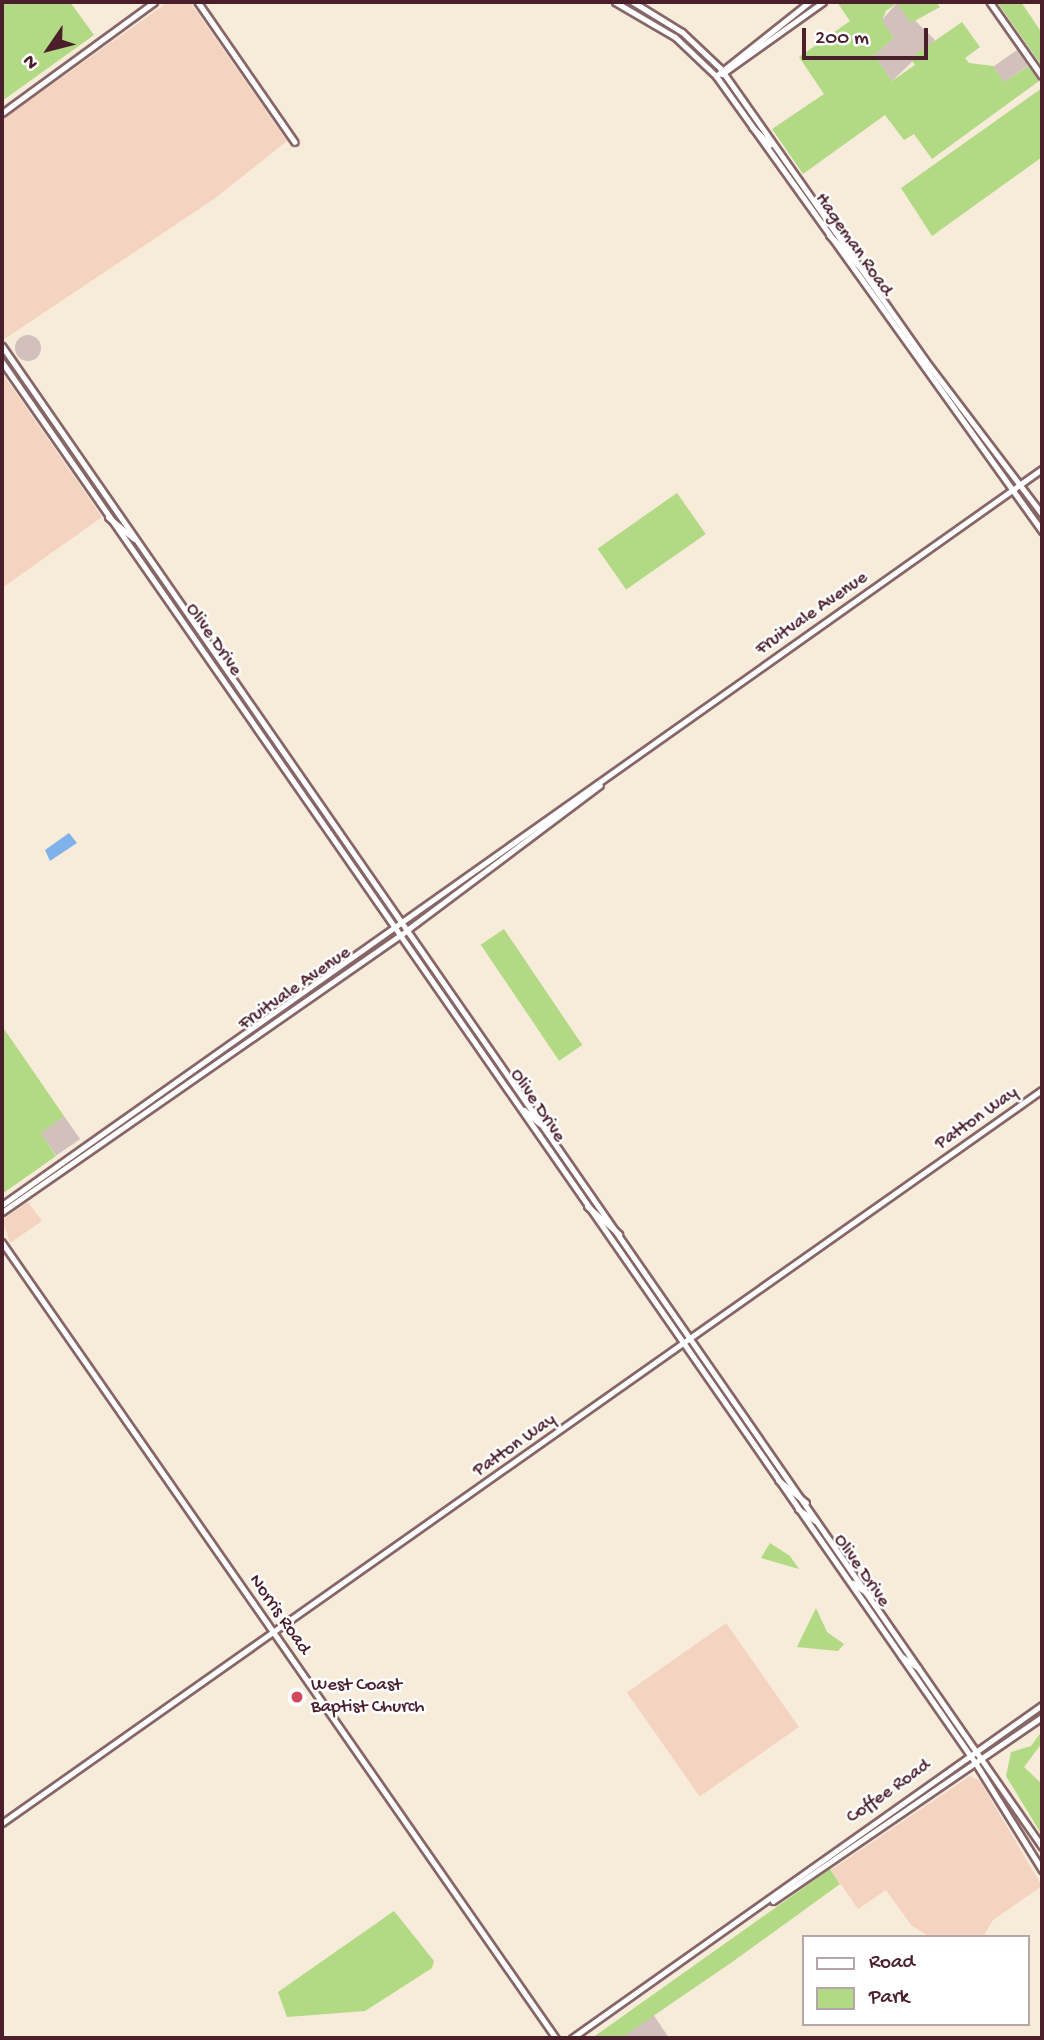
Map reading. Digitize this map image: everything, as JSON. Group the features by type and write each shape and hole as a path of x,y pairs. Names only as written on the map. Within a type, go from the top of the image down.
{"main road":[{"path":"2,113 154,2"},
{"name":"Hageman Road","path":"615,2 666,31 716,76 949,406 1042,531"},
{"name":"Hageman Road","path":"633,2 682,32 723,71 860,267 1042,514"},
{"path":"723,71 809,2"},
{"path":"716,76 823,2"},
{"path":"752,127 784,160"},
{"path":"828,235 860,267"},
{"name":"Olive Drive","path":"2,348 978,1749 1042,1847"},
{"name":"Olive Drive","path":"2,362 398,936 970,1755 1042,1870"},
{"path":"949,406 983,437"},
{"name":"Fruitvale Avenue","path":"2,1205 545,820 600,785 1042,469"},
{"path":"108,517 137,541"},
{"name":"Fruitvale Avenue","path":"2,1212 407,930 532,840 600,785"},
{"path":"532,840 545,820"},
{"path":"461,1023 487,1044"},
{"path":"521,1109 549,1134"},
{"path":"72,1153 78,1160"},
{"path":"587,1206 619,1234"},
{"path":"778,1480 806,1503"},
{"path":"798,1509 827,1533"},
{"path":"841,1571 871,1596"},
{"path":"900,1656 928,1678"},
{"name":"Coffee Road","path":"758,1909 1042,1704"},
{"name":"Coffee Road","path":"572,2038 1042,1717"}],"street":[{"path":"198,2 295,142"},
{"path":"990,2 1042,76"},
{"name":"Patton Way","path":"2,1823 685,1346 1042,1090"},
{"name":"Norris Road","path":"2,1242 556,2038"}],"shaded area":[{"path":"168,2 190,2 287,141 214,199 3,340 2,120"},
{"path":"897,3 935,40 892,81 874,55 894,38 881,21"},
{"path":"1017,50 1028,66 1004,82 993,67"},
{"path":"28,335 37,339 41,348 37,357 28,361 19,357 15,348 19,339"},
{"path":"2,373 102,517 2,588"},
{"path":"64,1116 80,1139 56,1156 40,1133"},
{"path":"28,1202 42,1221 10,1243 2,1220"},
{"path":"726,1623 799,1727 700,1796 627,1692"},
{"path":"970,1776 980,1781 1042,1886 993,1920 984,1935 927,1935 911,1925 886,1890 858,1909 831,1870"},
{"path":"653,2014 669,2038 620,2038"}],"green space":[{"path":"2,2 70,2 94,35 2,101"},
{"path":"837,2 936,2 940,7 911,23 897,3 886,11 882,21 894,38 874,55 892,81 915,65 910,58 962,22 980,47 965,58 969,63 993,66 1004,82 1028,66 1039,81 932,159 914,134 904,140 885,115 803,174 772,129 824,94 799,57 850,21"},
{"path":"997,2 1021,2 1042,33 1042,66"},
{"path":"1042,88 1042,157 932,236 901,188"},
{"path":"677,493 706,534 626,590 598,549"},
{"path":"504,929 582,1045 559,1061 481,945"},
{"path":"2,1026 64,1116 41,1133 56,1156 2,1194"},
{"path":"770,1543 790,1556 799,1569 761,1558"},
{"path":"816,1608 827,1632 844,1644 838,1651 797,1647"},
{"path":"1042,1731 1042,1743 1024,1767 1042,1784 1042,1835 1006,1776 1011,1752 1031,1746"},
{"path":"830,1869 840,1884 735,1960 621,2038 592,2038"},
{"path":"394,1911 434,1961 432,1968 365,2011 287,2017 278,1992"}],"water":[{"path":"69,833 77,843 50,861 45,850"}],"place":[{"name":"West Coast Baptist Church","path":"297,1697"}]}
